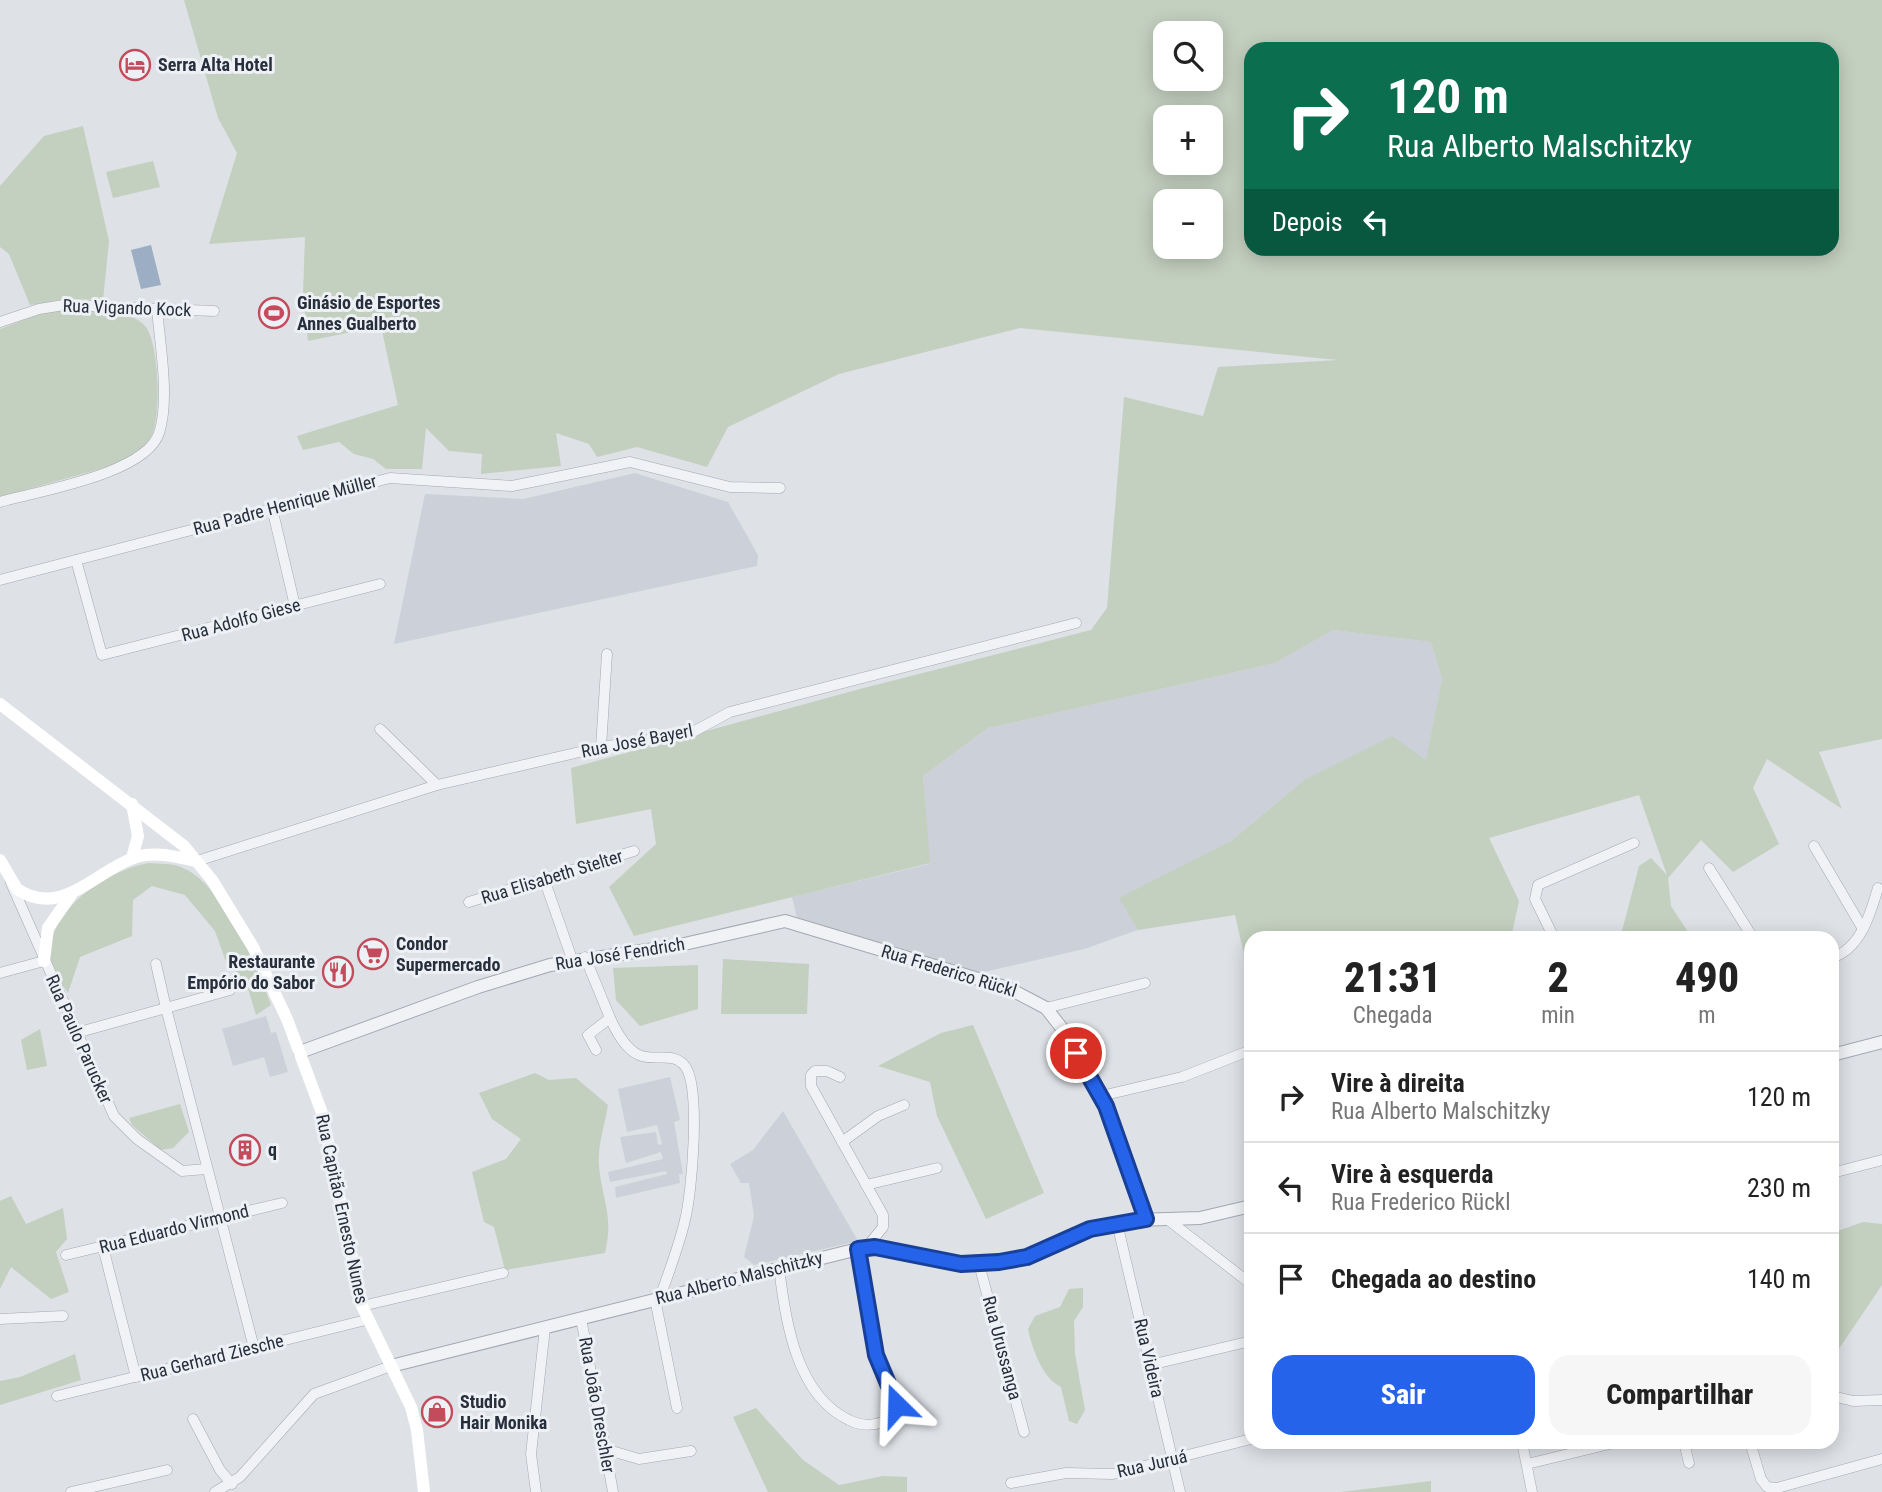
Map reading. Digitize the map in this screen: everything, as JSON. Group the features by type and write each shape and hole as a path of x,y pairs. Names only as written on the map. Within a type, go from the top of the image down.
{"main road":[{"name":"Rua Capitão Ernesto Nunes","path":"0,704 33,733 168,832 197,861 253,947 300,1052 327,1129 362,1306 366,1320 415,1419 424,1492"},
{"path":"132,804 138,836 132,858"},
{"path":"9,879 21,892 51,900 74,892 132,858 170,856 197,861"},
{"name":"Rua Paulo Parucker","path":"0,860 9,879"},
{"path":"44,961 48,928 74,892"}],"street":[{"name":"Rua Vigando Kock","path":"0,322 39,309 64,305 214,311"},
{"path":"0,502 119,468 141,457 155,443 160,432 162,397 157,309"},
{"name":"Rua Padre Henrique Müller","path":"0,580 390,478 512,486 536,484 631,462 730,487 780,488"},
{"path":"272,508 295,606"},
{"name":"Rua Adolfo Giese","path":"76,561 102,656 380,584"},
{"name":"Rua José Bayerl","path":"197,861 437,785 601,747 689,734 730,712 1076,623"},
{"path":"601,747 607,654"},
{"path":"380,729 437,785"},
{"path":"1551,931 1535,899 1538,885 1634,844"},
{"path":"1814,846 1863,929"},
{"name":"Rua Elisabeth Stelter","path":"469,902 634,851"},
{"path":"1709,869 1749,931"},
{"name":"Rua Paulo Parucker","path":"9,879 106,1099 121,1124 182,1171 206,1168"},
{"path":"544,879 579,958 610,1018 631,1050 641,1056 667,1057 679,1061 691,1077 694,1130 689,1191 684,1224 658,1298 677,1408"},
{"path":"1839,954 1849,949 1863,929 1878,888"},
{"name":"Rua José Fendrich","path":"300,1052 478,987 579,958 680,945 785,921"},
{"name":"Rua Frederico Rückl","path":"785,921 1008,988 1046,1008 1064,1031 1101,1096 1146,1219"},
{"path":"0,973 44,961"},
{"path":"156,964 254,1348"},
{"path":"1046,1008 1144,983"},
{"path":"76,1033 230,990"},
{"path":"596,1050 588,1035 610,1018"},
{"path":"1839,1053 1882,1042"},
{"path":"1101,1096 1182,1076 1244,1053"},
{"path":"779,1267 790,1331 810,1386 818,1397 841,1417 865,1425 885,1422 897,1410 890,1384 876,1355 863,1248 884,1223 866,1185 813,1091 810,1080 811,1074 821,1069 840,1077"},
{"path":"842,1142 877,1116 904,1105"},
{"path":"1839,1171 1882,1160"},
{"path":"866,1185 937,1168"},
{"name":"Rua Eduardo Virmond","path":"66,1255 282,1203"},
{"name":"Rua Alberto Malschitzky","path":"391,1366 863,1248 953,1263 979,1264 1027,1257 1080,1232 1117,1223 1146,1219 1200,1218 1244,1208"},
{"path":"1167,1219 1244,1279"},
{"name":"Rua Videira","path":"1117,1223 1180,1492"},
{"path":"103,1247 136,1377"},
{"name":"Rua Urussanga","path":"979,1264 1024,1432"},
{"path":"362,1306 503,1273"},
{"path":"0,1319 63,1316"},
{"name":"Rua João Dreschler","path":"581,1318 614,1492"},
{"name":"Rua Gerhard Ziesche","path":"57,1396 366,1320"},
{"path":"536,1492 531,1454 545,1328"},
{"path":"1150,1364 1244,1343"},
{"path":"215,1492 232,1484 314,1394 391,1366"},
{"path":"1839,1398 1853,1401 1882,1400"},
{"path":"193,1419 220,1470 232,1484"},
{"name":"Rua Juruá","path":"1011,1483 1066,1473 1113,1474 1244,1442"},
{"path":"606,1449 639,1459 691,1451"},
{"path":"1524,1449 1532,1492"},
{"path":"1527,1464 1589,1449"},
{"path":"1686,1449 1689,1463"},
{"path":"1752,1449 1761,1479 1767,1487 1777,1488 1882,1459"},
{"path":"71,1492 167,1470"}],"shaded area":[{"path":"635,473 728,502 758,555 757,566 394,644 425,494 523,499"},
{"path":"1333,630 1431,642 1442,679 1426,761 1304,780 1231,841 1120,898 1138,930 1084,949 980,973 799,926 792,897 929,864 923,776 988,728 1275,663"},
{"path":"266,1016 271,1033 276,1032 288,1072 270,1077 264,1057 233,1066 222,1029"},
{"path":"670,1077 680,1120 674,1122 683,1174 679,1174 680,1183 616,1198 615,1187 667,1174 666,1171 610,1182 608,1172 663,1159 661,1152 626,1163 620,1137 656,1132 658,1145 662,1144 657,1125 627,1132 618,1089"},
{"path":"783,1111 858,1241 754,1265 744,1257 754,1216 749,1183 741,1183 730,1164 753,1150"}],"green space":[{"path":"184,0 1882,0 1882,739 1819,752 1842,809 1767,759 1753,788 1779,844 1733,872 1701,840 1668,878 1671,906 1687,931 1622,931 1639,866 1651,858 1667,875 1639,795 1489,838 1519,901 1513,931 1244,931 1244,954 1235,915 1138,930 1119,898 1231,841 1304,780 1392,736 1426,760 1442,679 1431,642 1333,630 1275,663 988,728 923,776 930,863 634,936 609,887 656,844 651,809 576,824 571,768 860,689 1091,630 1107,608 1124,397 1203,416 1218,367 1338,360 1020,328 839,374 728,427 707,467 637,447 597,457 589,444 556,433 561,466 481,474 482,454 449,451 426,428 422,469 386,469 373,459 354,454 339,442 303,450 297,436 398,405 381,326 308,341 303,295 305,237 209,244 237,153 218,118"},
{"path":"83,126 109,241 103,300 68,299 30,305 9,254 0,247 0,186 44,136"},
{"path":"153,161 160,187 113,198 106,172"},
{"path":"72,308 130,316 145,326 150,334 156,363 158,398 151,437 137,453 118,464 0,497 0,329 53,309"},
{"path":"149,863 181,867 211,890 247,948 271,1005 256,1015 246,982 226,962 215,931 185,895 152,886 133,900 132,936 80,957 68,993 51,965 51,946 56,928 66,912 96,885 114,875"},
{"path":"723,959 809,964 807,1014 721,1014"},
{"path":"698,965 698,1009 640,1026 616,1000 613,968"},
{"path":"973,1025 1044,1193 986,1219 937,1116 930,1082 878,1066 941,1033"},
{"path":"40,1029 47,1066 27,1070 21,1040"},
{"path":"535,1073 549,1080 576,1078 608,1105 599,1159 608,1218 607,1240 605,1253 505,1270 494,1227 484,1222 472,1172 506,1159 521,1139 492,1119 479,1093"},
{"path":"180,1104 189,1132 173,1148 161,1150 132,1125 129,1118"},
{"path":"11,1196 26,1224 63,1208 67,1239 56,1252 69,1292 51,1299 11,1267 0,1289 0,1201"},
{"path":"1863,1222 1882,1224 1882,1285 1839,1349 1839,1231"},
{"path":"1083,1288 1083,1307 1074,1321 1075,1354 1085,1410 1077,1424 1069,1421 1061,1387 1043,1370 1028,1329 1035,1316 1060,1307 1069,1289"},
{"path":"75,1354 81,1380 0,1405 0,1381 20,1377"},
{"path":"756,1408 803,1460 839,1485 883,1476 907,1477 907,1492 768,1492 733,1417"},
{"path":"1431,1481 1431,1492 1341,1492"}],"water":[{"path":"151,245 161,285 141,289 131,250"}],"place":[{"name":"Serra Alta Hotel","path":"135,65"},
{"name":"Ginásio de Esportes Annes Gualberto","path":"274,313"},
{"name":"Condor Supermercado","path":"373,954"},
{"name":"Restaurante Empório do Sabor","path":"338,972"},
{"name":"q","path":"245,1150"},
{"name":"Studio Hair Monika","path":"437,1412"}],"route":[{"path":"897,1405 876,1355 858,1249 875,1247 961,1264 1010,1261 1027,1257 1080,1232 1146,1219 1114,1124 1076,1053"}]}
